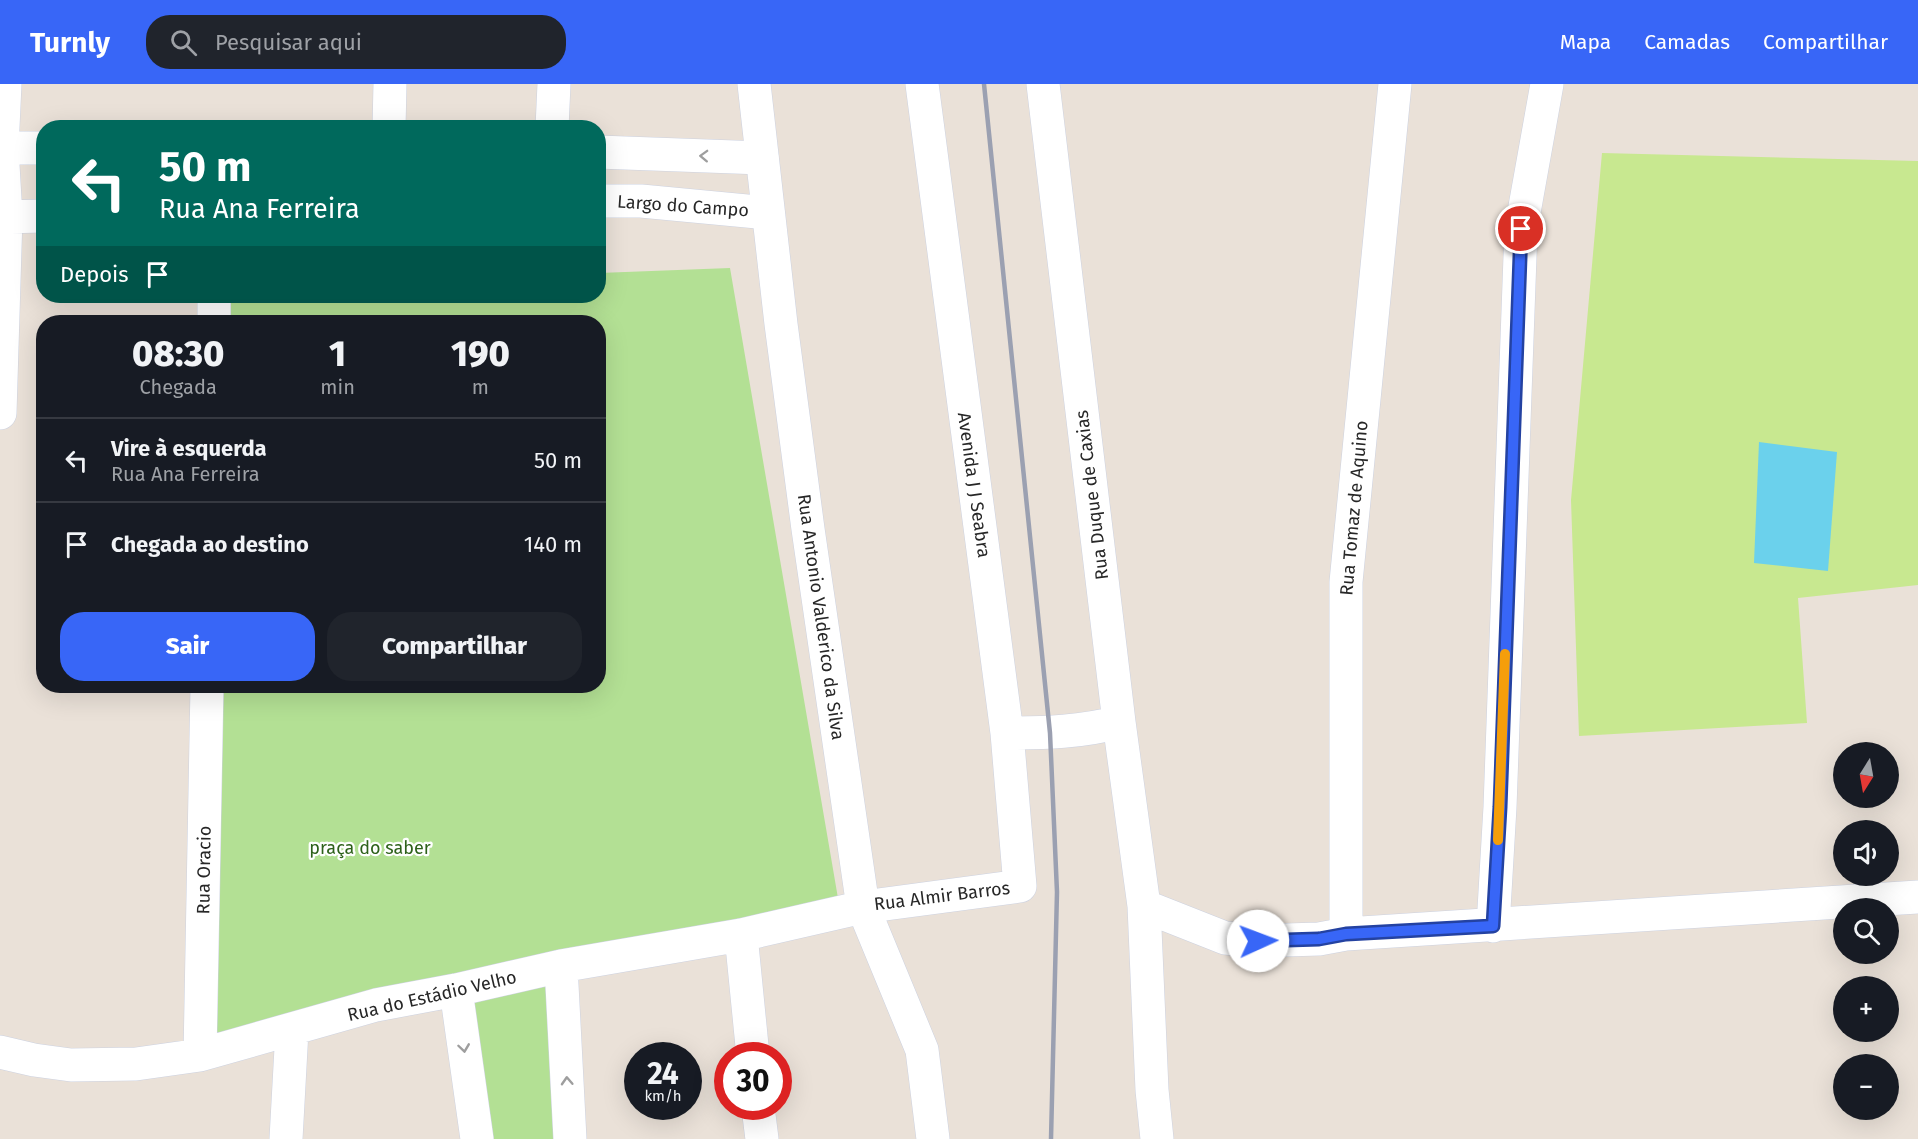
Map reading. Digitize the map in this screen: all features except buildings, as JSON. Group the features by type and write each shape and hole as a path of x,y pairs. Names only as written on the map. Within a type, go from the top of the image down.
{"street":[{"path":"0,413 3,216 1,148 4,84"},
{"path":"389,120 390,84"},
{"path":"552,120 554,84"},
{"name":"Rua Antonio Valderico da Silva","path":"754,84 808,529 863,907 922,1050 933,1139"},
{"name":"Avenida J J Seabra","path":"922,84 1007,733 1020,886"},
{"name":"Rua Duque de Caxias","path":"1043,84 1119,722 1144,906 1156,1139"},
{"name":"Rua Tomaz de Aquino","path":"1346,934 1346,582 1395,84"},
{"path":"1493,926 1500,807 1521,229 1547,84"},
{"path":"1,148 36,148"},
{"path":"606,152 762,158"},
{"name":"Largo do Campo","path":"606,201 641,201 768,213"},
{"path":"3,216 36,216"},
{"name":"Rua Oracio","path":"200,1054 207,693"},
{"path":"1007,733 1050,733 1119,722"},
{"name":"Rua Almir Barros","path":"863,907 1020,886"},
{"path":"1144,906 1224,938 1258,941 1319,939 1346,934 1918,897"},
{"name":"Rua do Estádio Velho","path":"0,1052 71,1065 136,1064 200,1054 376,1005 456,990 561,966 741,935 863,907"},
{"path":"741,935 752,1042"},
{"path":"561,966 570,1139"},
{"path":"456,990 477,1139"},
{"path":"286,1139 292,1030"},
{"path":"760,1120 762,1139"}],"green space":[{"path":"1602,153 1918,161 1918,585 1798,598 1807,723 1579,736 1571,500"},
{"name":"praça do saber","path":"730,268 839,904 561,969 568,1139 472,1139 456,994 200,1055 212,693 606,693 606,315 223,315 224,303 606,303 606,273"}],"water":[{"path":"1759,442 1837,452 1828,571 1754,563"}],"railway":[{"path":"984,84 1050,733 1057,892 1051,1139"}],"slow traffic":[{"path":"1498,840 1505,654"}],"route":[{"path":"1258,941 1319,939 1346,934 1493,926 1500,807 1521,229"}]}
